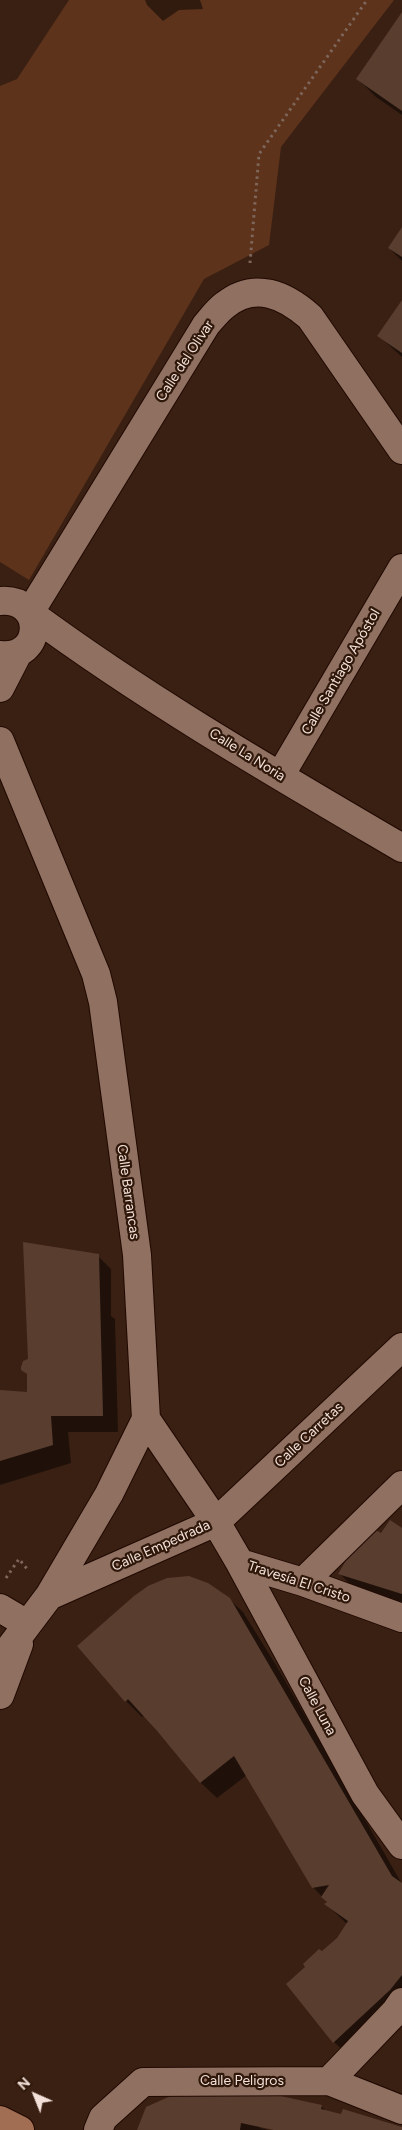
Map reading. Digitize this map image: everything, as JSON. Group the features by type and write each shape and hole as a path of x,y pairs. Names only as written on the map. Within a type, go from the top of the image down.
{"street":[{"path":"249,292 272,294 294,303 310,317 402,450"},
{"name":"Calle del Olivar","path":"28,611 35,604 206,324 226,304 249,292"},
{"name":"Calle Santiago Apóstol","path":"280,776 402,568"},
{"name":"Calle La Noria","path":"0,601 16,602 93,659 280,776 402,848"},
{"path":"0,688 14,652 32,641 34,622 28,611"},
{"name":"Calle La Noria","path":"14,652 93,659"},
{"name":"Calle Barrancas","path":"1,745 96,974 103,1002 137,1255 146,1419 109,1494 49,1596 27,1624"},
{"name":"Calle Carretas","path":"216,1522 402,1347"},
{"name":"Calle Empedrada","path":"49,1596 216,1522 146,1419"},
{"path":"303,1582 402,1485"},
{"name":"Travesía El Cristo","path":"216,1522 240,1563 303,1582 402,1618"},
{"name":"Calle Luna","path":"240,1563 364,1794 402,1845"},
{"path":"0,1608 27,1624"},
{"path":"0,1661 27,1624"},
{"path":"0,1695 27,1624"},
{"path":"329,2081 395,2012 402,2002"},
{"name":"Calle Peligros","path":"98,2130 103,2118 143,2082 329,2081 402,2110"},
{"path":"0,2120 20,2130"}],"path":[{"path":"249,292 249,267 259,154 367,0"}],"shaded area":[{"path":"69,0 394,0 281,147 269,245 204,279 29,580 0,562 0,86 17,79"}],"building":[{"path":"402,12 402,111 356,79"},
{"path":"402,227 402,257 388,248"},
{"path":"402,300 402,353 377,336"},
{"path":"23,1242 99,1254 103,1416 51,1416 53,1445 0,1461 0,1390 27,1392 27,1374 21,1370 23,1361 28,1359"},
{"path":"390,1520 402,1528 402,1594 338,1574 354,1547 372,1528 381,1533"},
{"path":"189,1576 208,1583 230,1598 392,1876 402,1883 402,1975 390,1990 333,2043 286,1984 305,1967 303,1964 319,1949 322,1951 337,1938 348,1921 324,1904 327,1902 321,1897 329,1885 312,1888 234,1756 200,1783 157,1731 128,1699 125,1702 77,1646 148,1586 167,1578"},
{"path":"248,2089 322,2105 321,2109 341,2114 343,2109 402,2127 402,2130 274,2130 241,2123 240,2130 137,2130 146,2107 175,2094"}]}
